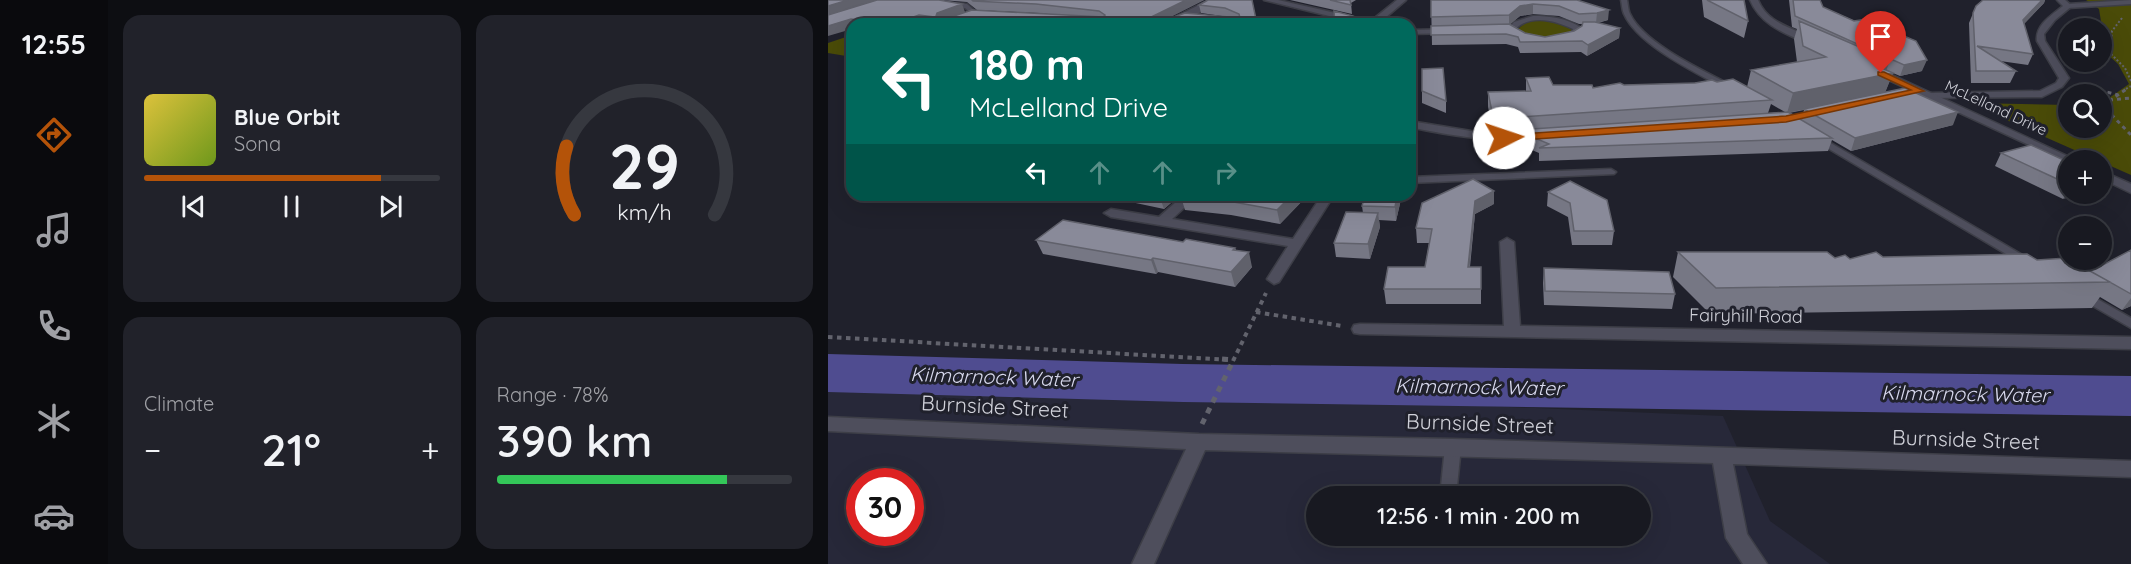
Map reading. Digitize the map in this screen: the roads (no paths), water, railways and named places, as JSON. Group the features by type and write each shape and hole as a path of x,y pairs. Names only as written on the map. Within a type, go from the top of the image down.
{"street":[{"path":"907,0 967,6 974,14"},
{"path":"1181,18 1214,0"},
{"path":"1268,0 1347,18"},
{"path":"1380,18 1402,0"},
{"path":"1754,0 1756,8 1765,18 1826,48"},
{"path":"1897,96 1925,93 2042,94 2053,89 2064,78 2039,40 2040,32 2065,3"},
{"path":"965,17 974,14 999,15"},
{"path":"1186,16 1206,18"},
{"path":"1512,29 1518,22 1537,19 1560,20 1577,28 1576,34 1569,38 1547,41"},
{"path":"1500,29 1512,29 1522,37"},
{"path":"1416,32 1466,30"},
{"name":"McLelland Drive","path":"1868,67 2058,154"},
{"path":"1416,125 1447,133 1504,138 1539,135"},
{"path":"2112,180 2131,189"},
{"path":"1162,221 1185,201"},
{"path":"1274,279 1324,201"},
{"path":"1111,213 1295,243"},
{"path":"1507,242 1512,330"},
{"name":"Fairyhill Road","path":"1360,329 2131,343"},
{"name":"Burnside Street","path":"828,424 1200,434 1452,447 2131,469"},
{"path":"1143,564 1200,434"},
{"path":"1721,456 1737,538 1756,564"}],"lane":[{"path":"1624,0 1623,7 1634,27 1670,54 1737,92"},
{"path":"2065,3 2131,2"},
{"path":"1622,27 1634,27"},
{"path":"1577,28 1588,28"},
{"path":"1806,131 2040,270"},
{"path":"1416,180 1611,172"},
{"path":"2070,288 2131,324"},
{"path":"1449,486 1452,447"}],"waterway":[{"name":"Kilmarnock Water","path":"828,373 1183,383 2131,396"}]}
